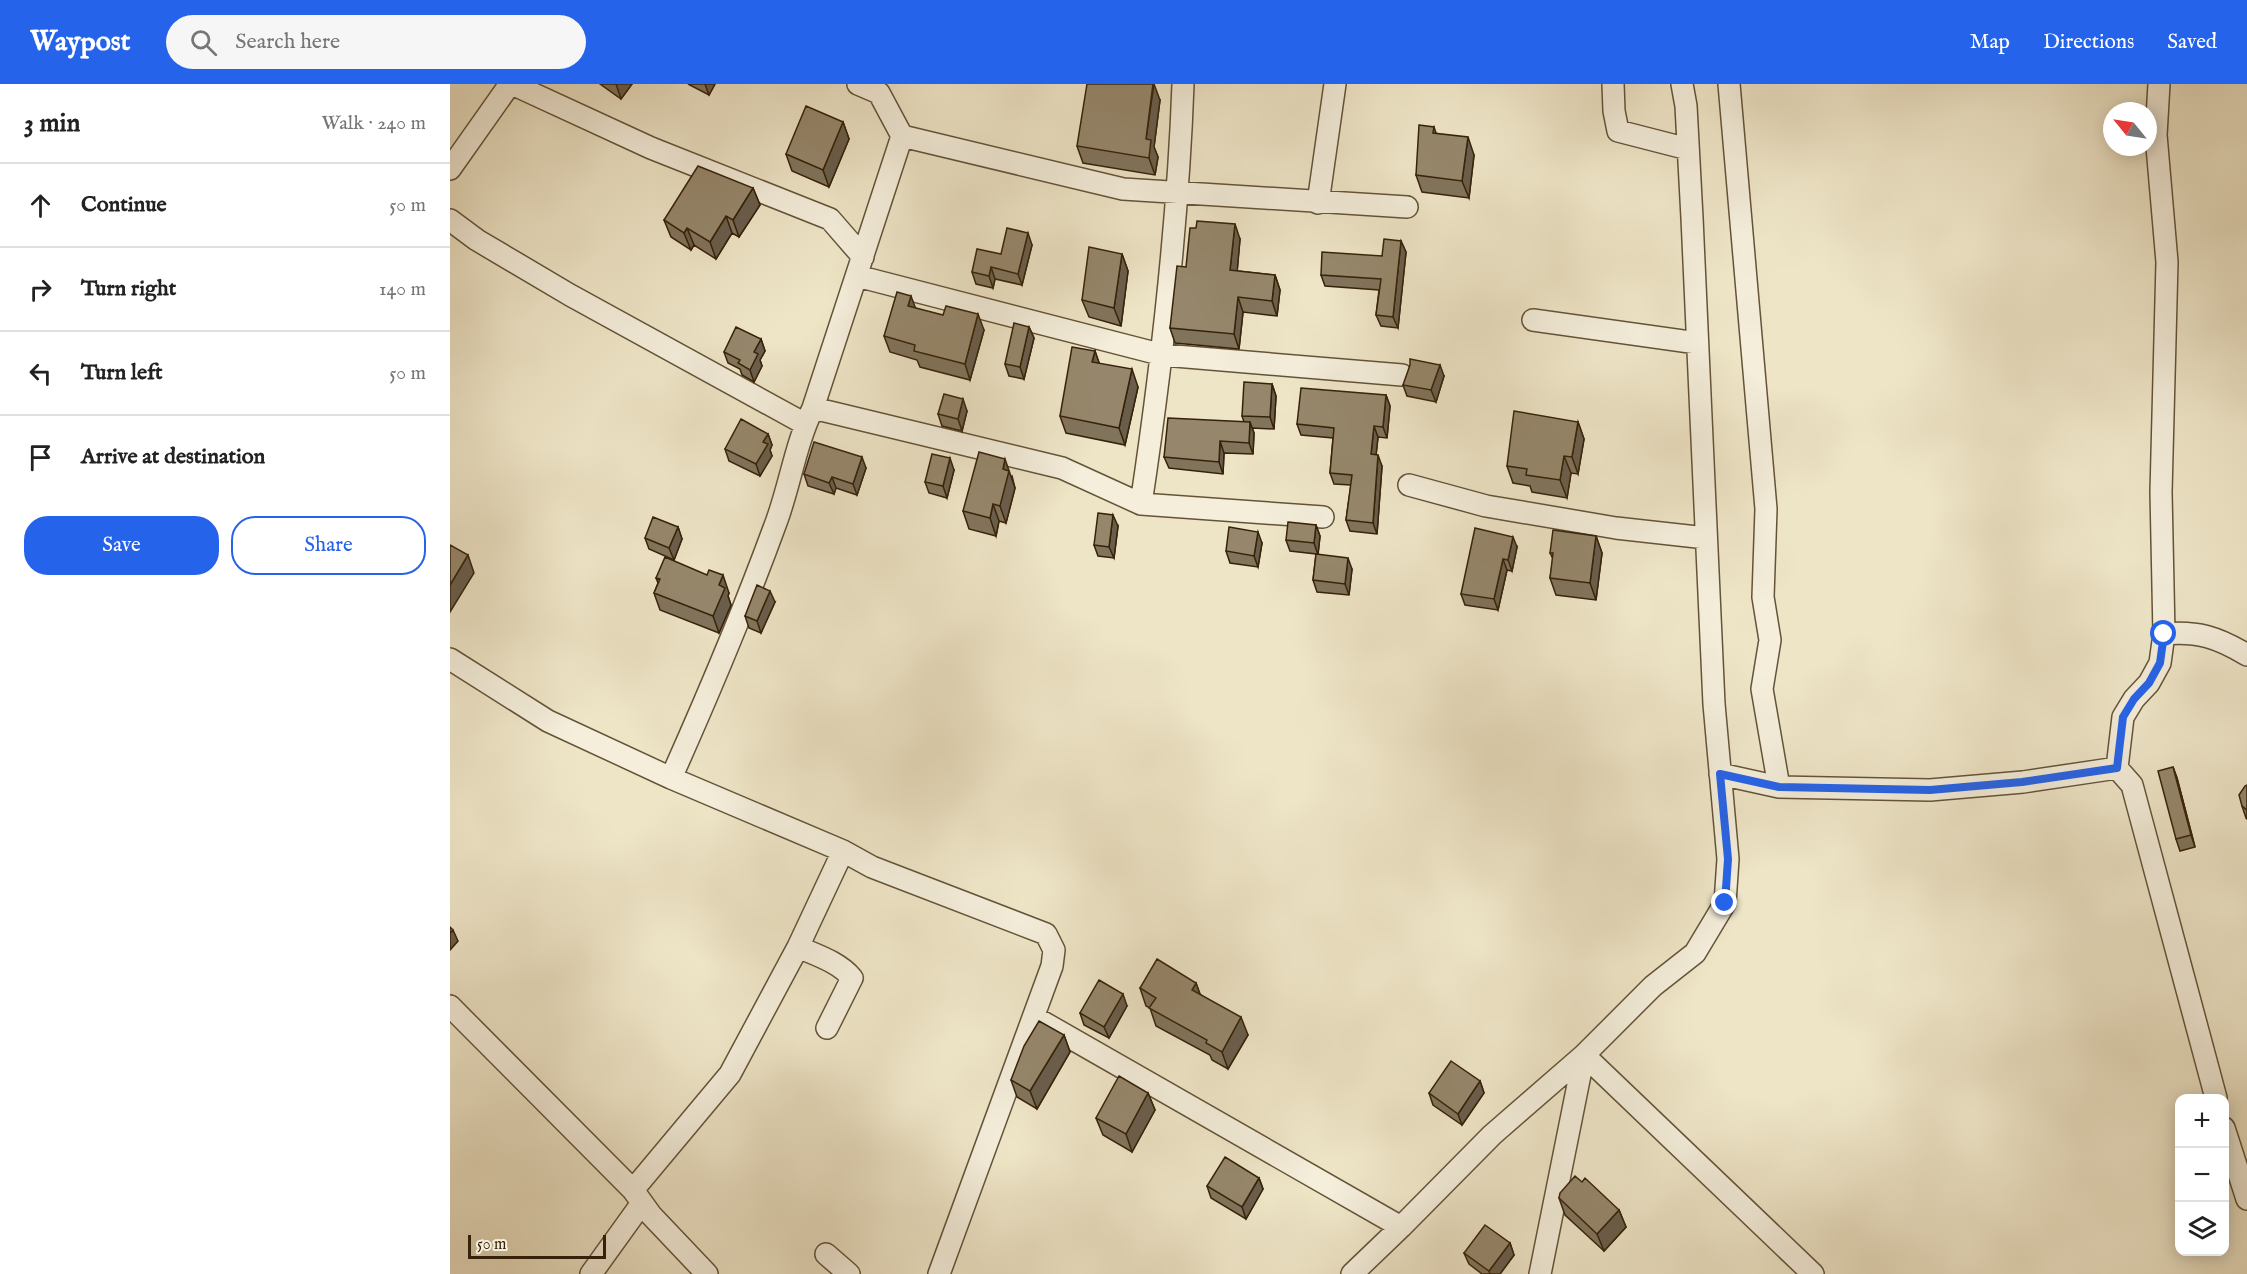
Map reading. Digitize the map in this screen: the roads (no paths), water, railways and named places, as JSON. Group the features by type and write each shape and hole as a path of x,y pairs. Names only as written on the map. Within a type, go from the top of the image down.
{"street":[{"path":"450,169 511,84 651,148 830,219 860,267 1163,354 1402,375"},
{"path":"671,778 734,637 782,506 809,416 902,136 881,88 858,84"},
{"path":"1141,504 1163,354 1179,192 1183,84"},
{"path":"1318,203 1335,84"},
{"path":"1613,84 1614,111 1618,131 1688,149"},
{"path":"1353,1274 1492,1135 1584,1054 1653,986 1695,953 1725,903 1728,859 1720,774 1706,538 1688,149 1682,84"},
{"path":"1729,84 1766,508 1763,597 1770,640 1762,688 1779,787"},
{"path":"2159,84 2156,135 2167,262 2161,492 2164,634 2160,663 2149,683 2134,699 2123,717 2117,768 2132,785 2215,1094"},
{"path":"902,136 1123,189 1407,207"},
{"path":"450,220 477,240 570,295 809,416 1062,468 1141,504 1323,517"},
{"path":"1533,320 1697,343"},
{"path":"1409,485 1486,506 1616,528 1706,538"},
{"path":"2164,634 2188,632 2222,640 2247,655"},
{"path":"450,659 548,721 671,778 843,851 872,867 1046,934 1054,950 1053,966 939,1274"},
{"path":"1720,774 1779,787 1930,790 2022,782 2117,768"},
{"path":"591,1274 638,1196 730,1074 798,947 843,851"},
{"path":"798,947 824,958 847,972 852,978 827,1028"},
{"path":"450,1006 638,1196 707,1274"},
{"path":"1034,1017 1401,1227"},
{"path":"1540,1274 1584,1054"},
{"path":"1584,1054 1813,1274"},
{"path":"2229,1143 2247,1199"},
{"path":"826,1254 849,1274"}]}
